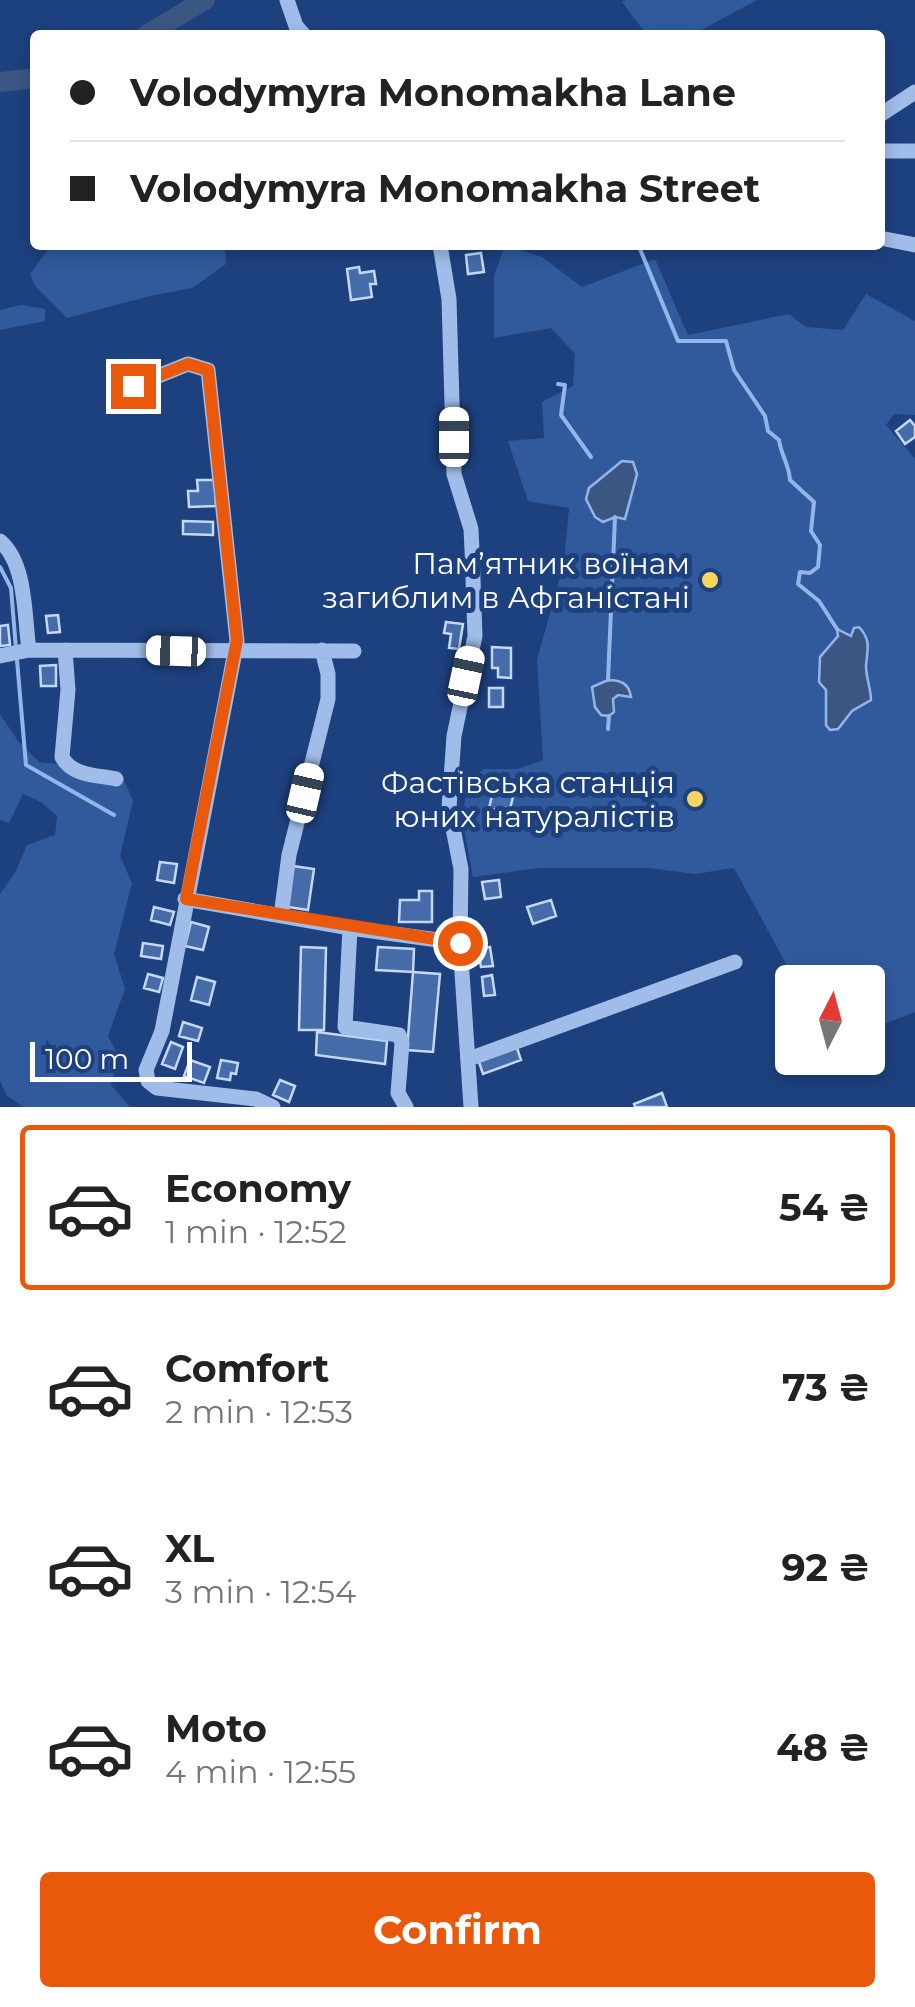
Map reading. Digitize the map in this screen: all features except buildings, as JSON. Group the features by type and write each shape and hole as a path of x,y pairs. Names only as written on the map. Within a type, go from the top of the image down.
{"street":[{"path":"286,0 300,30"},
{"path":"885,111 915,92"},
{"path":"885,150 915,152"},
{"path":"885,239 915,245"},
{"path":"441,250 449,300 454,474 471,529 475,636 454,736 449,808 461,869 460,943 472,1107"},
{"path":"133,386 188,364 208,370 237,640 162,1031 146,1070 148,1080 157,1088 256,1099 273,1107"},
{"path":"0,541 10,550 19,574 29,650"},
{"path":"0,656 29,650 354,650"},
{"path":"65,650 68,690 62,757 66,766 78,772 116,779"},
{"path":"281,916 290,855 328,699 328,674 322,650"},
{"path":"186,899 460,943"},
{"path":"350,928 345,1028 399,1035 402,1042 398,1093 406,1107"},
{"path":"469,1059 735,962"}],"shaded area":[{"path":"757,0 701,30 643,30 622,2"},
{"path":"47,250 225,250 226,264 192,288 67,318 35,286 30,274"},
{"path":"503,250 520,250 542,257 582,287 655,259 688,335 789,314 806,327 843,330 866,294 915,321 915,415 894,414 886,425 915,459 915,1012 885,1023 885,965 787,965 734,868 695,874 649,868 538,868 473,877 462,818 468,782 484,769 518,769 543,760 537,660 564,563 569,508 528,501 508,441 544,438 542,402 573,386 575,354 551,328 494,338 494,276"},
{"path":"21,305 45,309 45,321 0,330 0,310"},
{"path":"622,461 633,462 637,474 625,519 615,517 603,522 595,517 586,499 589,488"},
{"path":"859,627 867,641 871,700 852,711 838,729 830,730 826,725 826,690 819,682 820,657 838,636 837,629 851,636 854,628"},
{"path":"608,680 624,684 631,697 618,695 613,699 614,712 609,716 601,715 595,707 592,687"},
{"path":"0,714 18,741 39,762 120,771 133,801 120,856 132,883 114,954 125,989 108,1036 118,1055 111,1085 130,1107 23,1107 6,1095 0,1080 0,894 27,845 55,835 57,816 41,802 23,794 9,823 0,820"}],"waterway":[{"path":"154,30 205,0"},
{"path":"0,82 30,79"},
{"path":"640,250 678,341 726,341 734,370 765,416 768,431 779,440 790,480 814,502 811,531 820,545 818,567 810,573 800,572 798,584 819,601 837,629"},
{"path":"558,384 565,385 561,415 591,457"},
{"path":"608,680 615,517"},
{"path":"0,567 11,588 16,649"},
{"path":"17,660 26,765 114,815"},
{"path":"608,729 609,716"}],"place":[{"name":"Пам’ятник воїнам загиблим в Афганістані","path":"710,580"},
{"name":"Фастівська станція юних натуралістів","path":"695,799"}],"route":[{"path":"133,386 188,364 208,370 229,562 237,640 186,899 460,943"}]}
